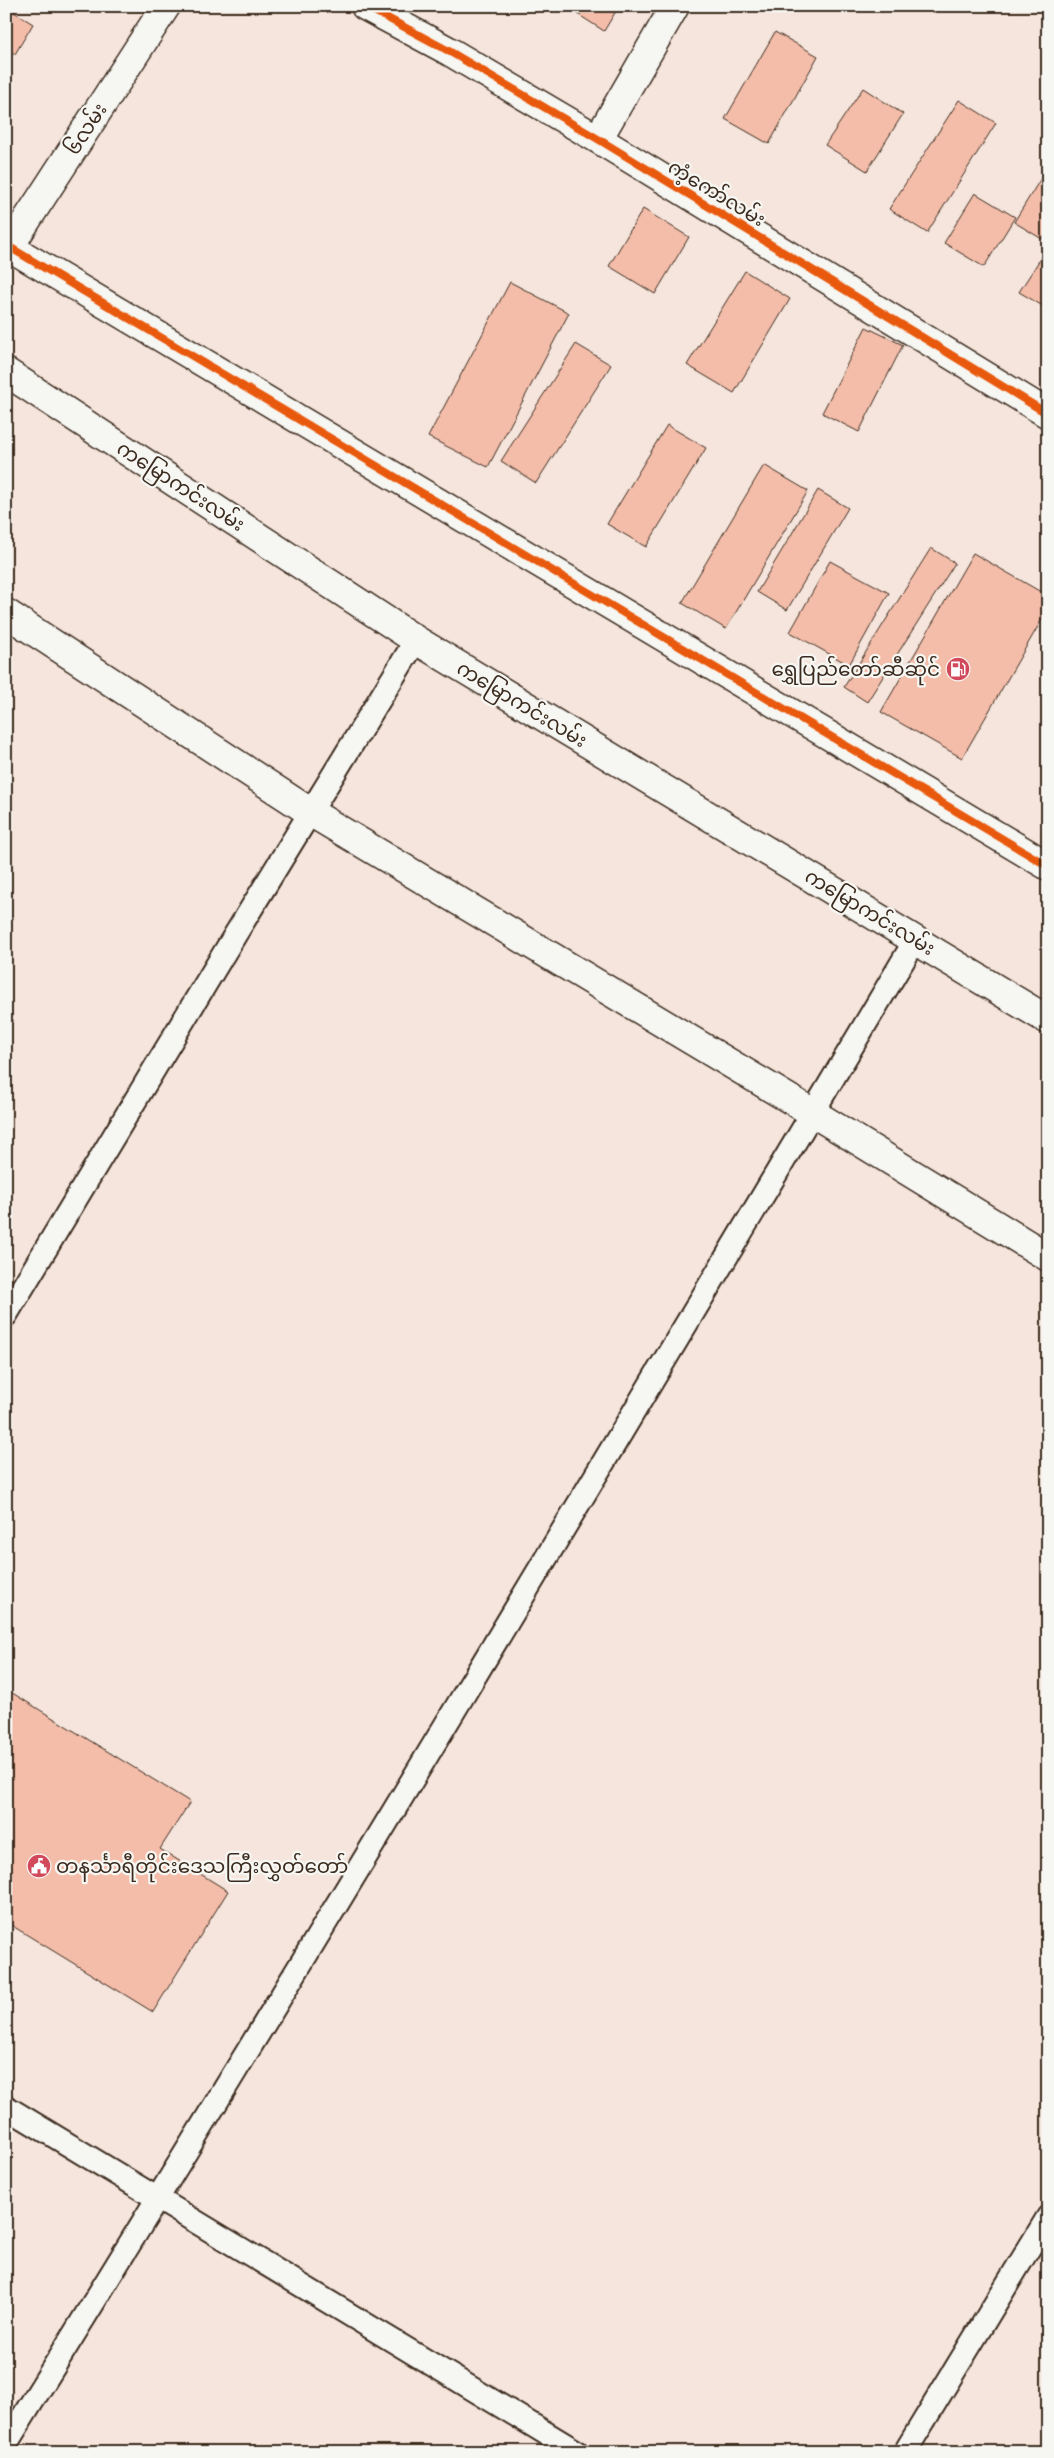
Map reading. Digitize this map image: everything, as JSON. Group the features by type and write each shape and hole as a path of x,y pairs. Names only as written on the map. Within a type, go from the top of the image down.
{"main road":[{"name":"၆လမ်း","path":"7,248 166,6"},
{"name":"ကံ့ကော်လမ်း","path":"366,6 448,50 598,139 1048,414"},
{"path":"598,139 676,6"},
{"path":"7,248 1048,866"},
{"name":"ကမြောကင်းလမ်း","path":"6,372 416,640 1048,1020"},
{"path":"6,613 310,812 813,1113 1048,1257"}],"lane":[{"path":"6,1315 416,640"},
{"path":"6,2444 158,2200 916,939"},
{"path":"6,2107 577,2452"},
{"path":"905,2452 1048,2217"}],"building":[{"path":"565,6 619,6 604,31"},
{"path":"6,7 33,24 15,54 6,49"},
{"path":"775,32 818,56 769,144 725,119"},
{"path":"863,88 903,114 867,171 825,145"},
{"path":"959,100 996,123 927,233 889,209"},
{"path":"1046,170 1048,231 1042,239 1014,222"},
{"path":"975,193 1015,217 984,267 944,243"},
{"path":"643,209 689,237 655,294 609,266"},
{"path":"1048,247 1048,309 1019,292"},
{"path":"745,271 790,299 734,393 687,365"},
{"path":"510,282 569,313 488,467 428,437"},
{"path":"866,327 903,345 859,432 822,413"},
{"path":"576,344 611,365 536,483 501,461"},
{"path":"667,425 706,448 646,547 607,524"},
{"path":"764,465 808,491 726,629 682,603"},
{"path":"818,490 848,508 787,610 757,592"},
{"path":"931,548 955,563 867,702 844,687"},
{"path":"973,553 1048,596 1048,609 962,758 881,712"},
{"path":"830,561 889,593 849,665 790,632"},
{"path":"9,1691 190,1802 160,1849 228,1891 153,2012 6,1922 6,1695"}],"cycle path":[{"path":"365,6 447,50 598,139 1048,414"},
{"path":"6,245 1048,866"}],"place":[{"name":"ရွှေပြည်တော်ဆီဆိုင်","path":"958,669"},
{"name":"တနင်္သာရီတိုင်းဒေသကြီးလွှတ်တော်","path":"39,1866"}]}
